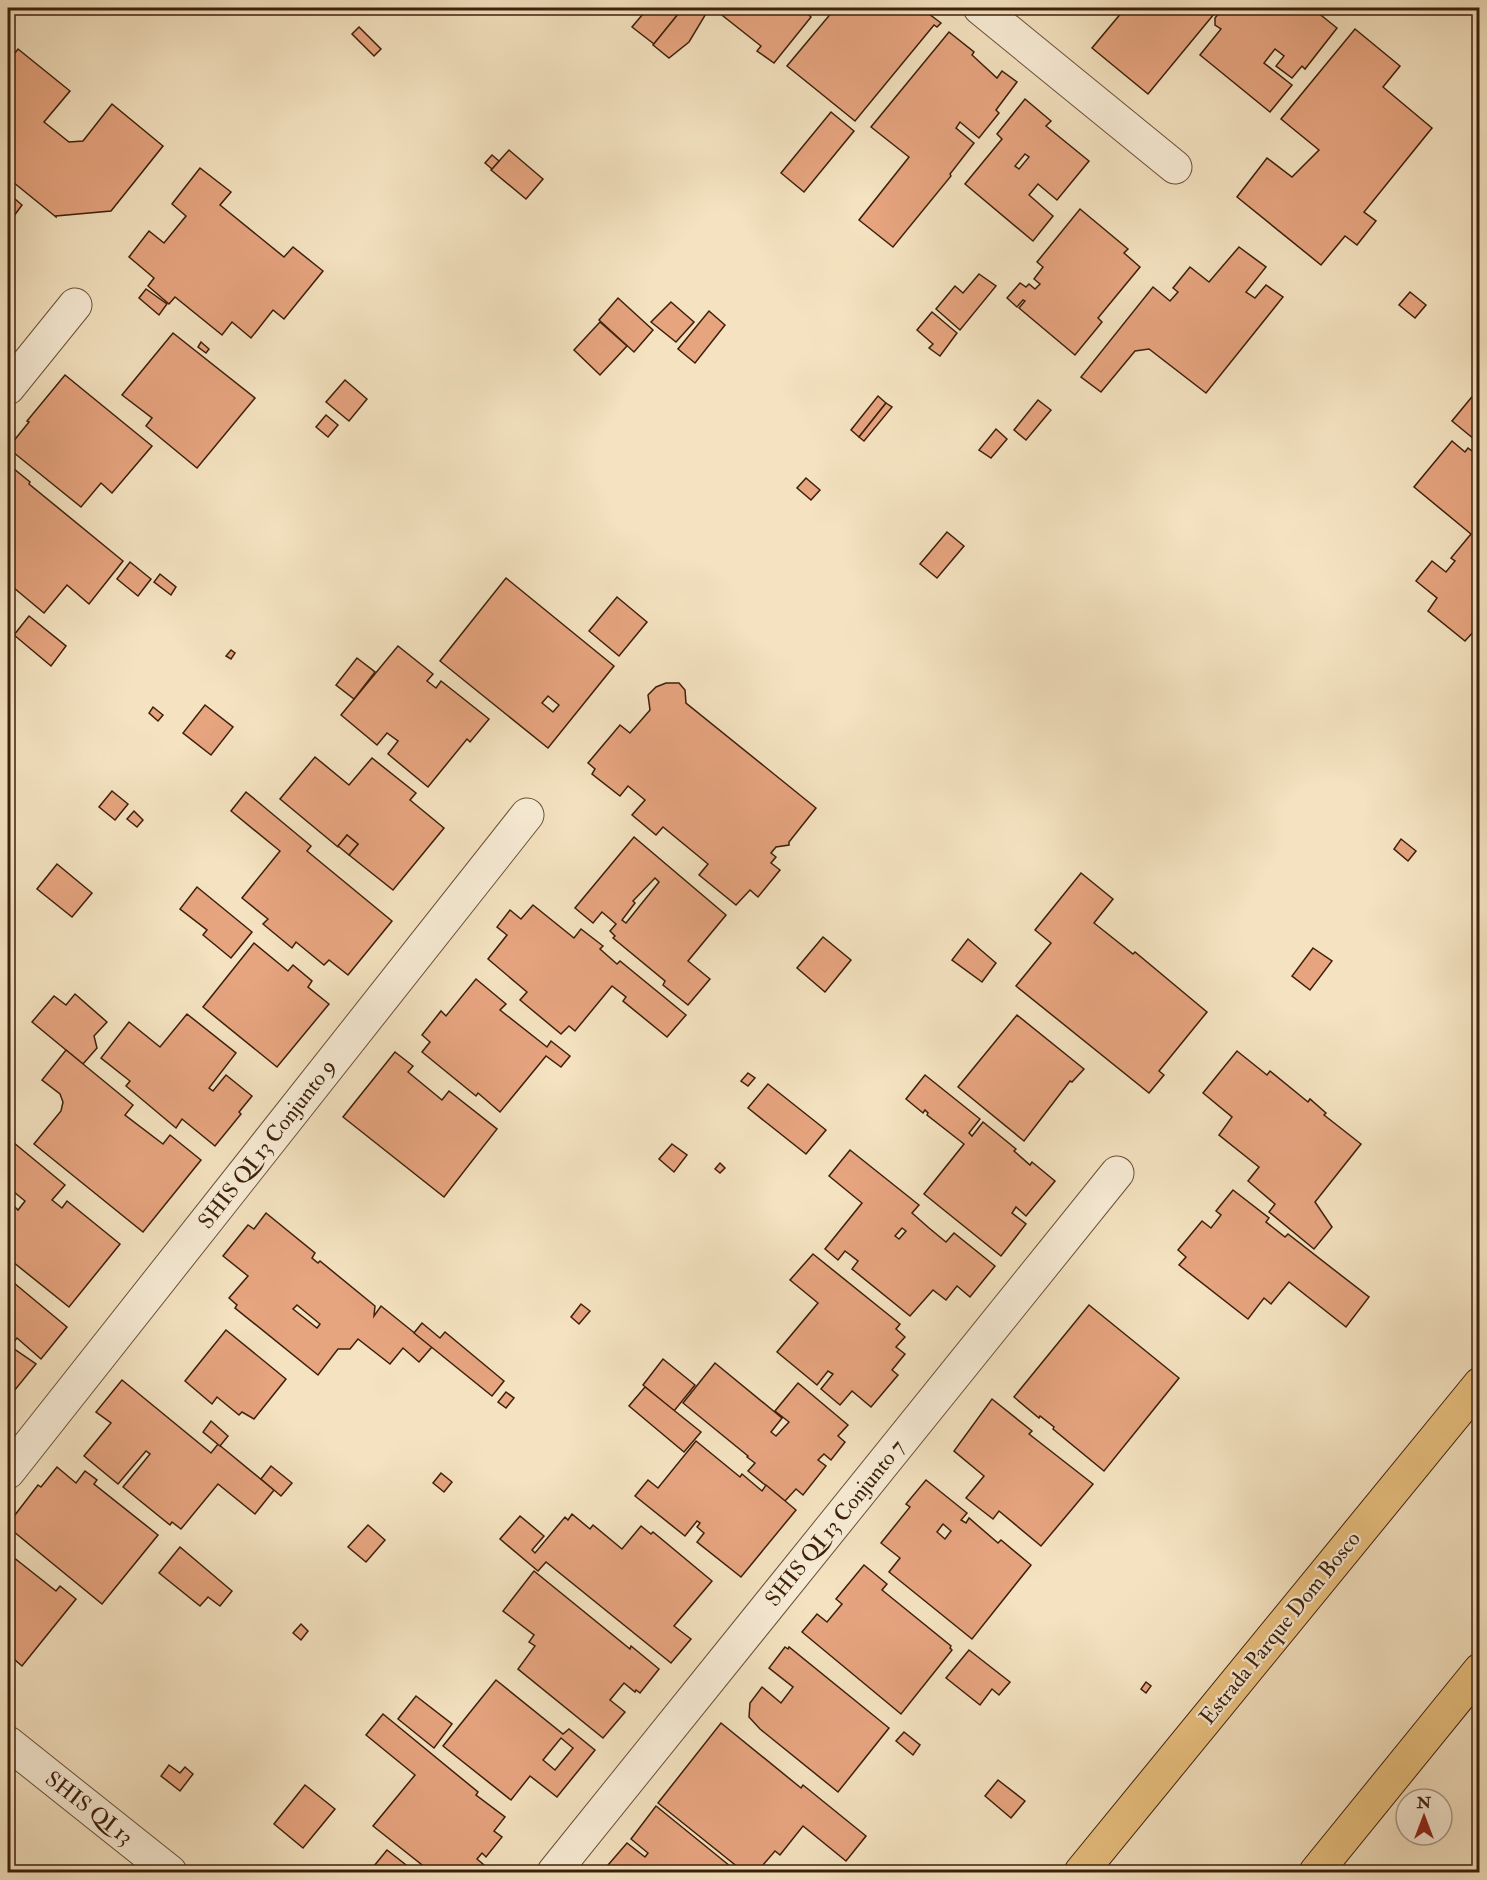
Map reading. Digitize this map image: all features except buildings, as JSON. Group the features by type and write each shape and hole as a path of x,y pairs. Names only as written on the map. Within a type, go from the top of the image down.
{"main road":[{"name":"Estrada Parque Dom Bosco","path":"1081,1872 1479,1384"},
{"path":"1316,1872 1479,1670"}],"street":[{"path":"980,8 1175,167"},
{"path":"8,388 75,305"},
{"name":"SHIS QI 13 Conjunto 9","path":"8,1472 527,816"},
{"name":"SHIS QI 13 Conjunto 7","path":"554,1872 1117,1173"},
{"name":"SHIS QI 13","path":"8,1743 170,1872"}]}
